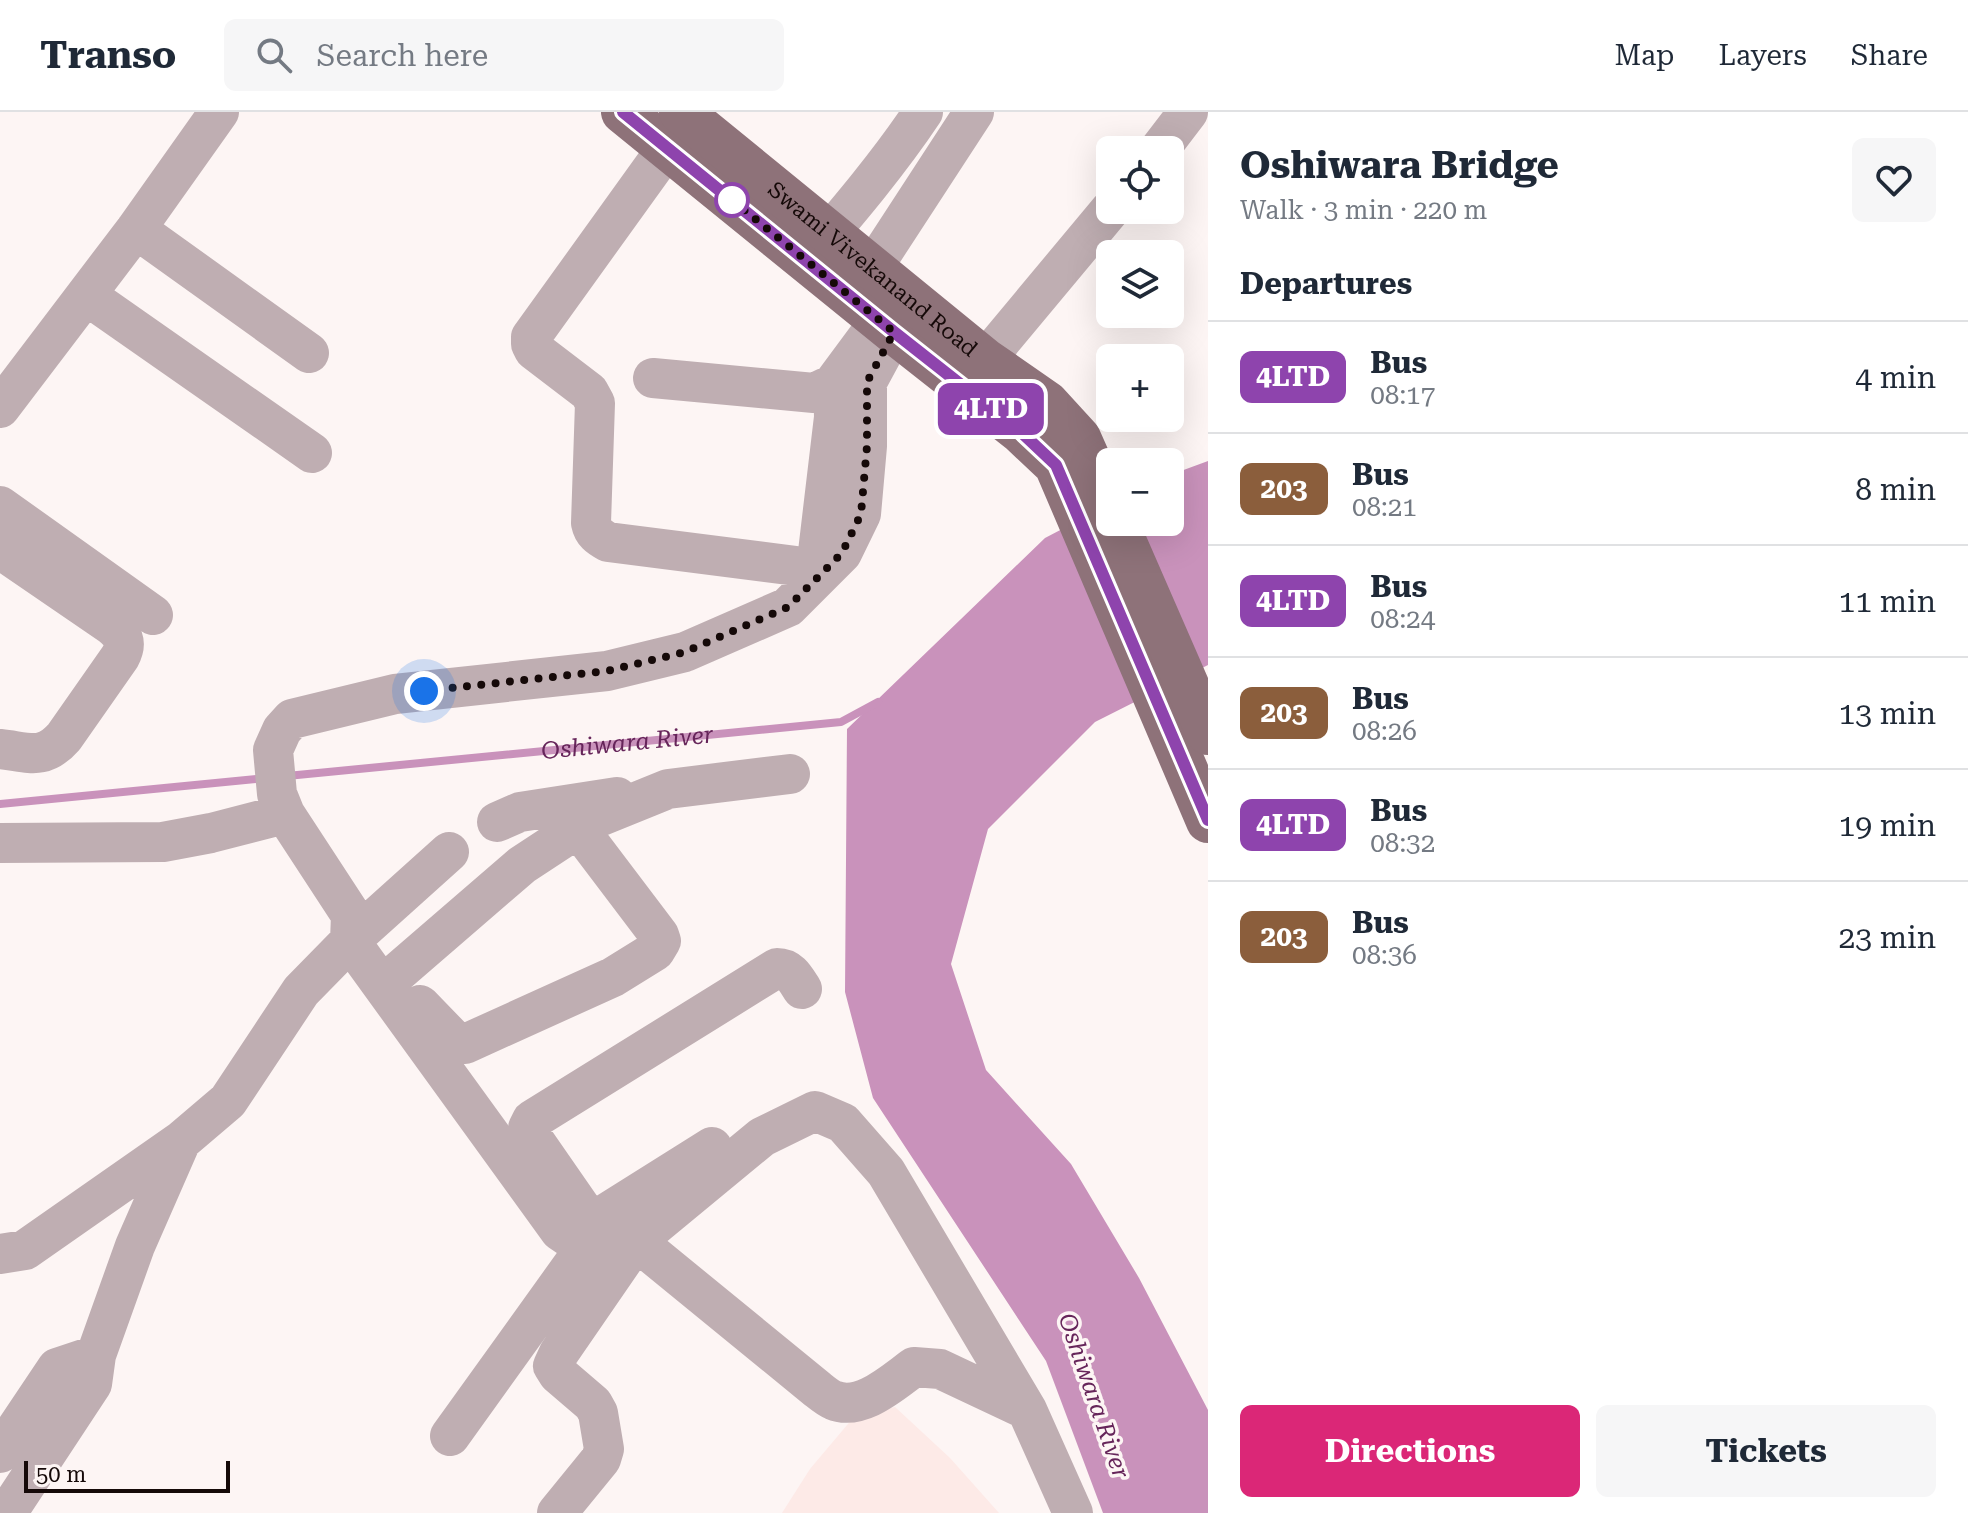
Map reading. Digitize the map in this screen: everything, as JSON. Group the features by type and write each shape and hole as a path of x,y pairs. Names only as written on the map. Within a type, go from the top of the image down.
{"main road":[{"name":"Swami Vivekanand Road","path":"623,112 674,130 818,246 882,303 1034,418"},
{"name":"Swami Vivekanand Road","path":"882,303 985,360 1034,418 1068,452 1096,489"},
{"name":"Swami Vivekanand Road","path":"1068,452 1188,716"},
{"name":"Swami Vivekanand Road","path":"1121,536 1188,716 1208,821"}],"street":[{"path":"0,408 136,229 219,112"},
{"path":"818,246 903,143 923,112"},
{"path":"674,130 531,337 531,344 534,350 589,392 595,403 592,530 608,542 804,567 814,561 818,552 834,417 833,384 882,303 974,112"},
{"path":"1170,136 1188,112"},
{"path":"985,360 1098,224"},
{"path":"136,229 309,353"},
{"path":"86,295 312,453"},
{"path":"578,828 661,941 655,951 613,977 465,1044 458,1043 388,981 350,941 351,915 281,804 273,750 282,730 292,719 395,694 607,671 685,652 788,607 842,553 861,514 867,446 867,382 882,303"},
{"path":"653,378 814,393 833,384"},
{"path":"0,506 153,615"},
{"path":"0,749 44,753 55,747 124,650 125,640 121,633 6,565"},
{"path":"497,822 520,812 790,774"},
{"path":"388,981 522,865 589,821 668,789"},
{"path":"0,843 163,842 211,833 281,804"},
{"path":"0,1254 25,1250 181,1141 228,1101 301,991 350,941 449,852"},
{"path":"802,989 785,968 777,968 532,1120 529,1133 605,1240 836,1402 861,1401 914,1367 940,1369 1027,1410"},
{"path":"388,981 560,1231 605,1240"},
{"path":"557,1513 601,1459 604,1449 598,1413 593,1404 553,1366 605,1240 762,1137 815,1111 843,1123 886,1172 1027,1410 1073,1513"},
{"path":"7,1513 92,1384 96,1355 135,1246 181,1141"},
{"path":"450,1436 605,1240 712,1147"},
{"path":"0,1453 57,1368 96,1355"}],"shaded area":[{"path":"895,1407 950,1458 999,1513 782,1513 810,1469 853,1418"}],"water":[{"path":"1208,461 1208,665 1095,722 988,829 951,964 986,1070 1071,1164 1139,1278 1208,1410 1208,1513 1103,1513 1046,1361 873,1098 845,992 847,729 1045,538 1096,511 1096,536 1184,536 1184,470"}],"waterway":[{"name":"Oshiwara River","path":"287,776 841,722 878,702"},
{"name":"Oshiwara River","path":"0,804 266,778"}],"bus line":[{"name":"4LTD","path":"623,112 1021,432 1056,465 1208,820"}],"route":[{"path":"424,691 607,671 685,652 788,607 842,553 861,514 867,446 867,382 894,332 732,200"}]}
